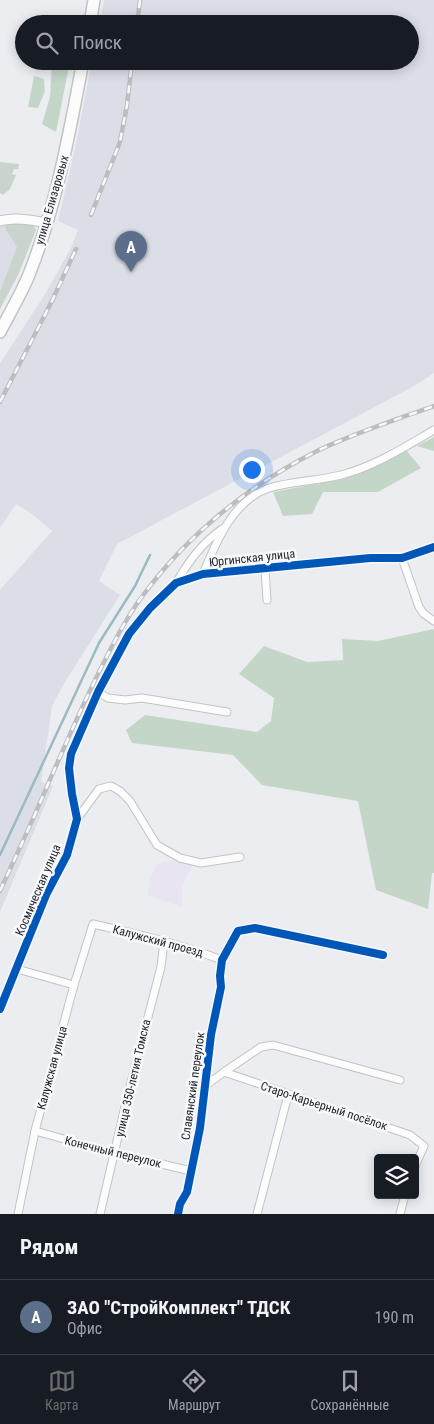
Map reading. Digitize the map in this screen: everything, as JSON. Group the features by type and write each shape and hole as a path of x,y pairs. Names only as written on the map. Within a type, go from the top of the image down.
{"main road":[{"path":"92,15 94,0"},
{"name":"улица Елизаровых","path":"0,332 27,278 47,223 65,156 81,70"}],"street":[{"path":"0,221 8,219 36,220 47,223"},
{"path":"203,574 215,543 243,505 254,495 269,488 342,475 373,463 434,430"},
{"path":"176,583 200,546 226,526"},
{"name":"Юргинская улица","path":"98,692 129,634 150,608 176,583 203,574 265,570 370,558 402,558 434,547"},
{"path":"402,558 419,607 423,613 434,621"},
{"path":"265,570 267,600"},
{"path":"98,692 108,698 125,700 142,698 227,712"},
{"name":"Космическая улица","path":"0,1009 46,895 67,856 77,820 69,768 71,754 98,692"},
{"path":"77,820 99,789 111,786 120,791 130,801 157,845 180,858 201,863 240,857"},
{"name":"Калужский проезд","path":"93,924 153,937 222,960"},
{"name":"Калужская улица","path":"18,1214 35,1131 74,985 93,924"},
{"path":"222,960 238,931 255,928 383,955"},
{"name":"улица 350-летия Томска","path":"100,1214 128,1094 161,967 164,942"},
{"name":"Славянский переулок","path":"178,1214 180,1204 187,1192 200,1128 211,1036 221,987 222,960"},
{"path":"17,968 74,985"},
{"path":"205,1086 261,1047 273,1046 400,1080"},
{"name":"Старо-Карьерный посёлок","path":"224,1072 410,1135 424,1146 419,1157"},
{"path":"257,1214 288,1095"},
{"name":"Конечный переулок","path":"35,1131 191,1171"},
{"path":"400,1214 403,1199"}],"shaded area":[{"path":"104,0 434,0 434,373 416,385 117,544 99,581 120,595 52,706 41,782 53,786 0,912 0,590 52,531 32,514 16,504 0,528 0,363 44,296 71,248 78,230 58,221 75,149 90,70 419,70 419,15 102,15"},
{"path":"0,162 19,164 18,169 14,169 12,174 16,175 10,189 3,195 0,193"},
{"path":"7,222 36,230 18,275 0,309 0,225"},
{"path":"7,222 33,225 36,230 18,275 0,309 0,291 17,247 5,228"},
{"path":"178,861 193,864 182,886 182,907 147,895 150,878 156,866 163,862"}],"green space":[{"path":"52,70 68,70 56,132 42,124 50,97"},
{"path":"34,76 44,79 45,91 38,108 28,107"},
{"path":"434,437 434,451 417,446"},
{"path":"405,449 421,468 378,492 323,492 312,514 283,516 273,492 352,477"},
{"path":"434,629 434,873 432,873 428,909 376,890 358,801 262,785 233,755 132,743 126,730 145,715 257,732 271,721 274,698 239,674 264,646 307,662 343,660 342,639 378,641"}],"waterway":[{"path":"0,855 99,643 135,586 150,555"}],"railway":[{"path":"138,15 140,0"},
{"path":"91,215 120,142 131,70"},
{"path":"0,402 52,301 76,249"},
{"path":"0,891 93,684 114,642 141,598 178,553 220,514 243,496 292,465 346,438 434,406"}],"cycle path":[{"path":"0,1009 46,895 67,855 77,819 69,768 71,754 98,692 129,634 150,608 176,583 203,574 370,558 402,558 434,547"},
{"path":"178,1214 180,1204 187,1192 200,1128 211,1035 221,987 222,960 238,931 255,928 383,955"}],"place":[{"name":"ЗАО \"СтройКомплект\" ТДСК","path":"131,272"}]}
